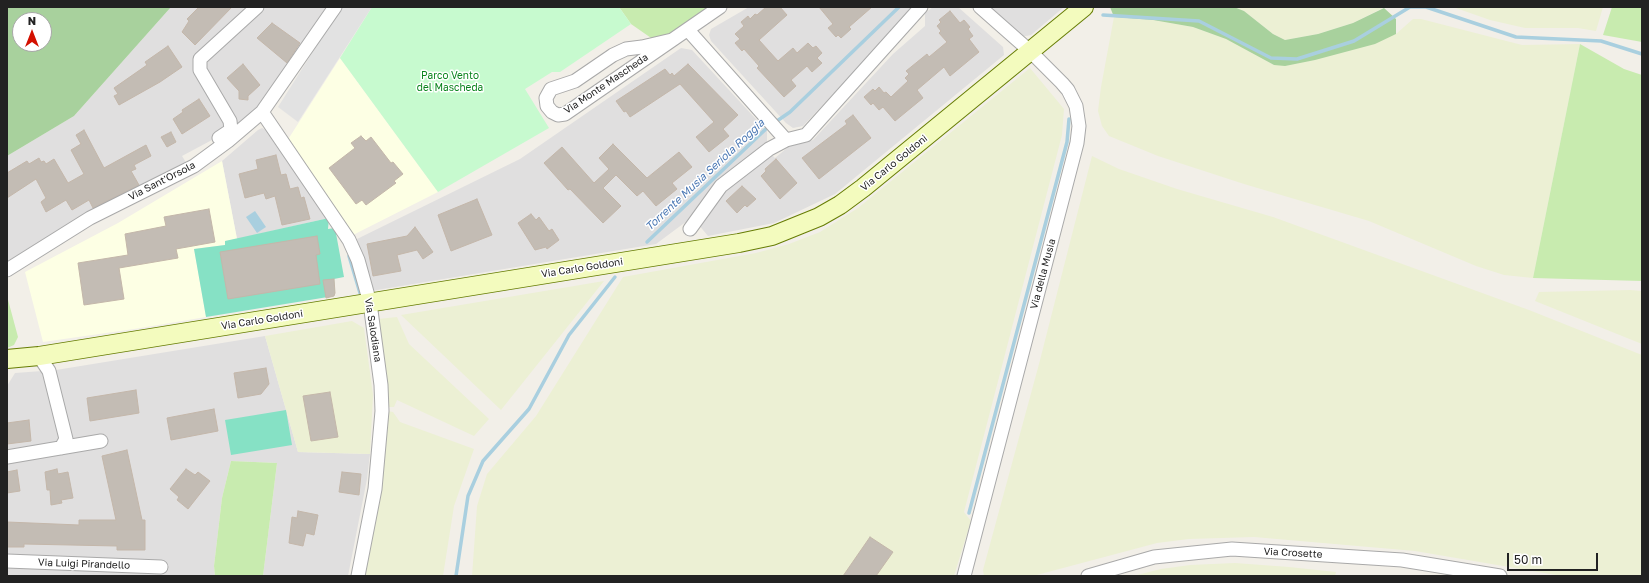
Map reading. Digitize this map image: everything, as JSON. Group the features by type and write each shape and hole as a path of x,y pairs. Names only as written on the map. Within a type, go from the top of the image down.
{"street":[{"path":"194,166 194,156 231,130 230,121 200,70 200,59 257,7"},
{"name":"Via Sant'Orsola","path":"7,270 90,218 194,166 228,141 262,112 335,7"},
{"name":"Via Monte Mascheda","path":"672,40 626,49 613,55 575,81 551,89 546,98 547,106 552,112 558,115 565,114 720,7"},
{"path":"690,228 721,186 769,149 786,140 806,135 921,7"},
{"name":"Via della Musia","path":"964,576 1079,132 1078,115 1072,98 1055,75 980,7"},
{"name":"Via Carlo Goldoni","path":"7,359 39,356 370,303 740,243 772,236 799,226 840,205 1031,52 1084,7"},
{"path":"688,30 786,140"},
{"name":"Via Salodiana","path":"262,112 350,240 358,260 370,303 381,385 382,411 375,490 358,576"},
{"path":"39,356 49,371 66,439 61,448"},
{"path":"7,457 101,441"},
{"name":"Via Crosette","path":"1088,576 1154,557 1232,550 1402,560 1500,576"},
{"name":"Via Luigi Pirandello","path":"7,561 161,567"}],"shaded area":[{"path":"171,7 334,7 256,110 240,125 182,156 187,164 7,264 7,156 74,116"},
{"path":"341,7 372,7 298,122 278,107"},
{"path":"749,7 915,7 803,126 793,128 786,123 711,41 709,35 711,29"},
{"path":"933,7 958,7 1003,47 1004,55 835,194 774,223 708,236 698,224 722,191 770,153 775,158 793,143 804,143 813,140 893,54 925,26 925,13"},
{"path":"989,7 1064,7 1031,35 1022,36"},
{"path":"1234,7 1385,7 1353,23 1318,34 1285,40 1273,34 1244,11"},
{"path":"1453,7 1603,7 1596,31 1578,28 1525,28 1490,20"},
{"path":"1114,17 1153,20 1193,27 1226,39 1274,65 1396,34 1413,19 1421,19 1522,45 1580,44 1533,278 1504,275 1476,266 1369,221 1244,184 1158,156 1109,136 1102,126 1098,111"},
{"path":"681,48 692,50 767,131 767,143 713,186 687,221 656,244 371,291 367,269 357,239 520,159"},
{"path":"340,58 438,192 353,235 287,141"},
{"path":"1030,68 1064,109 1062,135 964,512 971,521 954,576 472,576 477,506 487,474 536,416 623,277 756,253 789,244 820,232 858,208"},
{"path":"262,128 266,130 329,218 237,239 222,161"},
{"path":"1092,156 1119,169 1177,189 1273,217 1529,310 1642,355 1642,576 1562,576 1415,551 1254,537 1189,539 1157,543 1033,576 984,576 983,570 1039,364"},
{"path":"222,161 237,239 225,241 225,245 194,249 206,317 43,342 25,272 118,223"},
{"path":"604,281 501,410 401,315"},
{"path":"1642,291 1642,344 1535,301 1539,292"},
{"path":"397,317 409,344 489,419 474,436 397,400 394,407 388,407 378,319"},
{"path":"352,321 364,328 373,395 370,454 298,452 265,336"},
{"path":"265,336 298,452 370,454 367,479 348,576 263,576 277,463 231,461 222,498 214,566 215,576 7,576 7,386 15,373 56,370"},
{"path":"387,411 393,412 400,422 474,449 454,506 443,576 364,576"},
{"path":"1235,563 1336,572 1335,576 1133,576 1161,569 1190,565"}],"green space":[{"path":"7,7 171,7 74,116 7,156"},
{"name":"Parco Vento del Mascheda","path":"372,7 619,7 631,24 560,72 552,72 525,89 549,128 438,192 340,58"},
{"path":"619,7 712,7 665,38 654,40 631,24"},
{"path":"1110,7 1234,7 1244,11 1273,34 1285,40 1318,34 1353,23 1384,8 1396,19 1396,34 1375,44 1315,60 1285,66 1274,65 1226,39 1193,27 1153,20 1114,17"},
{"path":"1612,7 1642,7 1642,42 1603,35"},
{"path":"1580,44 1624,69 1642,75 1642,281 1533,278"},
{"path":"329,218 328,229 335,228 344,277 334,279 334,296 206,317 194,249 225,245 225,241"},
{"path":"7,296 18,337 14,345 7,348"},
{"path":"286,410 292,445 231,455 225,420"},
{"path":"231,461 277,463 263,576 215,576 214,566 222,498"}],"water":[{"path":"255,211 266,227 257,233 246,217"}],"building":[{"path":"199,7 232,7 195,45 182,32 189,21 187,19"},
{"path":"766,7 780,7 787,15 759,40 778,61 793,48 797,53 808,43 813,48 816,46 822,53 817,58 822,63 812,72 807,66 791,80 796,86 784,97 757,68 759,66 744,49 742,51 735,43 740,39 735,34 744,26 741,22 748,16 750,19 755,14 757,15"},
{"path":"819,7 872,7 849,27 851,29 841,38 838,35 836,37 828,28 833,24"},
{"path":"950,11 960,23 964,20 970,27 968,29 973,36 969,39 979,52 950,76 944,67 917,90 923,98 895,121 883,107 879,110 873,103 871,105 864,97 873,89 875,91 879,87 884,93 886,92 891,97 908,81 905,78 909,74 906,71 927,54 929,57 947,42 939,33 941,31 937,26 941,22 939,20"},
{"path":"272,23 300,43 287,63 257,38"},
{"path":"168,46 182,67 160,82 119,105 114,96 118,94 114,88 147,65 145,62"},
{"path":"243,64 260,85 248,96 248,100 239,99 239,91 227,78"},
{"path":"688,64 738,115 723,129 729,136 709,152 696,137 714,122 680,84 630,117 626,111 624,112 616,101 665,69 670,75 672,73 674,76"},
{"path":"199,99 210,116 182,134 173,119 183,112 182,110"},
{"path":"853,115 871,138 819,179 802,158 847,124 845,121"},
{"path":"84,130 104,168 146,145 151,156 134,165 136,169 131,171 139,185 93,208 89,200 72,210 66,200 46,212 41,202 46,198 36,179 7,198 7,173 27,161 29,164 39,158 41,162 44,161 46,164 54,159 68,183 84,174 71,150 81,144 76,135"},
{"path":"171,132 176,142 167,147 161,137"},
{"path":"361,136 366,141 371,137 391,163 393,162 403,174 394,181 396,183 366,205 362,200 356,204 329,168 355,148 351,143"},
{"path":"613,144 647,178 679,152 692,167 672,183 677,189 656,206 643,191 637,196 616,175 603,188 621,206 603,223 570,189 568,190 544,163 562,147 594,183 609,169 599,158"},
{"path":"276,155 281,175 286,174 290,189 298,187 301,198 304,197 310,219 282,225 275,196 266,199 264,193 245,198 239,174 258,169 256,160"},
{"path":"776,159 797,183 780,199 761,176 766,171 765,169"},
{"path":"742,186 756,199 747,207 745,205 737,213 726,201"},
{"path":"477,199 492,235 451,251 438,215"},
{"path":"209,209 215,242 176,249 178,258 119,268 124,299 84,305 78,263 128,255 125,234 166,226 164,217"},
{"path":"531,214 536,220 539,217 549,231 552,229 559,240 547,249 546,247 535,250 518,223"},
{"path":"415,227 433,252 423,259 417,250 397,255 401,271 373,276 367,244 407,236"},
{"path":"317,236 320,254 316,255 320,284 228,299 220,252"},
{"path":"334,279 334,296 326,298 323,280"},
{"path":"266,368 269,384 261,394 238,398 234,373"},
{"path":"136,390 139,413 90,421 87,398"},
{"path":"330,392 338,437 311,441 303,396"},
{"path":"214,409 218,431 171,440 167,418"},
{"path":"29,420 31,441 7,444 7,423"},
{"path":"127,450 142,520 145,520 145,550 117,550 117,546 24,544 24,547 7,547 7,522 79,525 79,520 116,520 102,456"},
{"path":"57,469 58,474 68,472 73,498 61,500 62,503 51,505 50,490 47,490 45,472"},
{"path":"186,469 195,475 198,472 210,481 188,509 177,500 179,497 170,489"},
{"path":"17,470 20,491 7,493 7,472"},
{"path":"342,472 361,474 359,495 339,492"},
{"path":"298,511 318,515 314,535 306,533 303,546 289,543 292,517 297,518"},
{"path":"870,537 893,552 876,576 843,576"}],"waterway":[{"name":"Torrente Musia Seriola Roggia","path":"774,123 790,112 899,7"},
{"name":"Torrente Musia Seriola Roggia","path":"1103,15 1199,21 1271,58 1297,59 1354,41 1410,7 1426,7 1516,37 1601,41 1642,54"},
{"path":"969,513 1067,142 1069,119"},
{"name":"Torrente Musia Seriola Roggia","path":"647,242 769,126"},
{"path":"349,256 360,293"},
{"name":"Torrente Musia Seriola Roggia","path":"456,576 468,496 483,461 529,409 569,335 615,277"}]}
